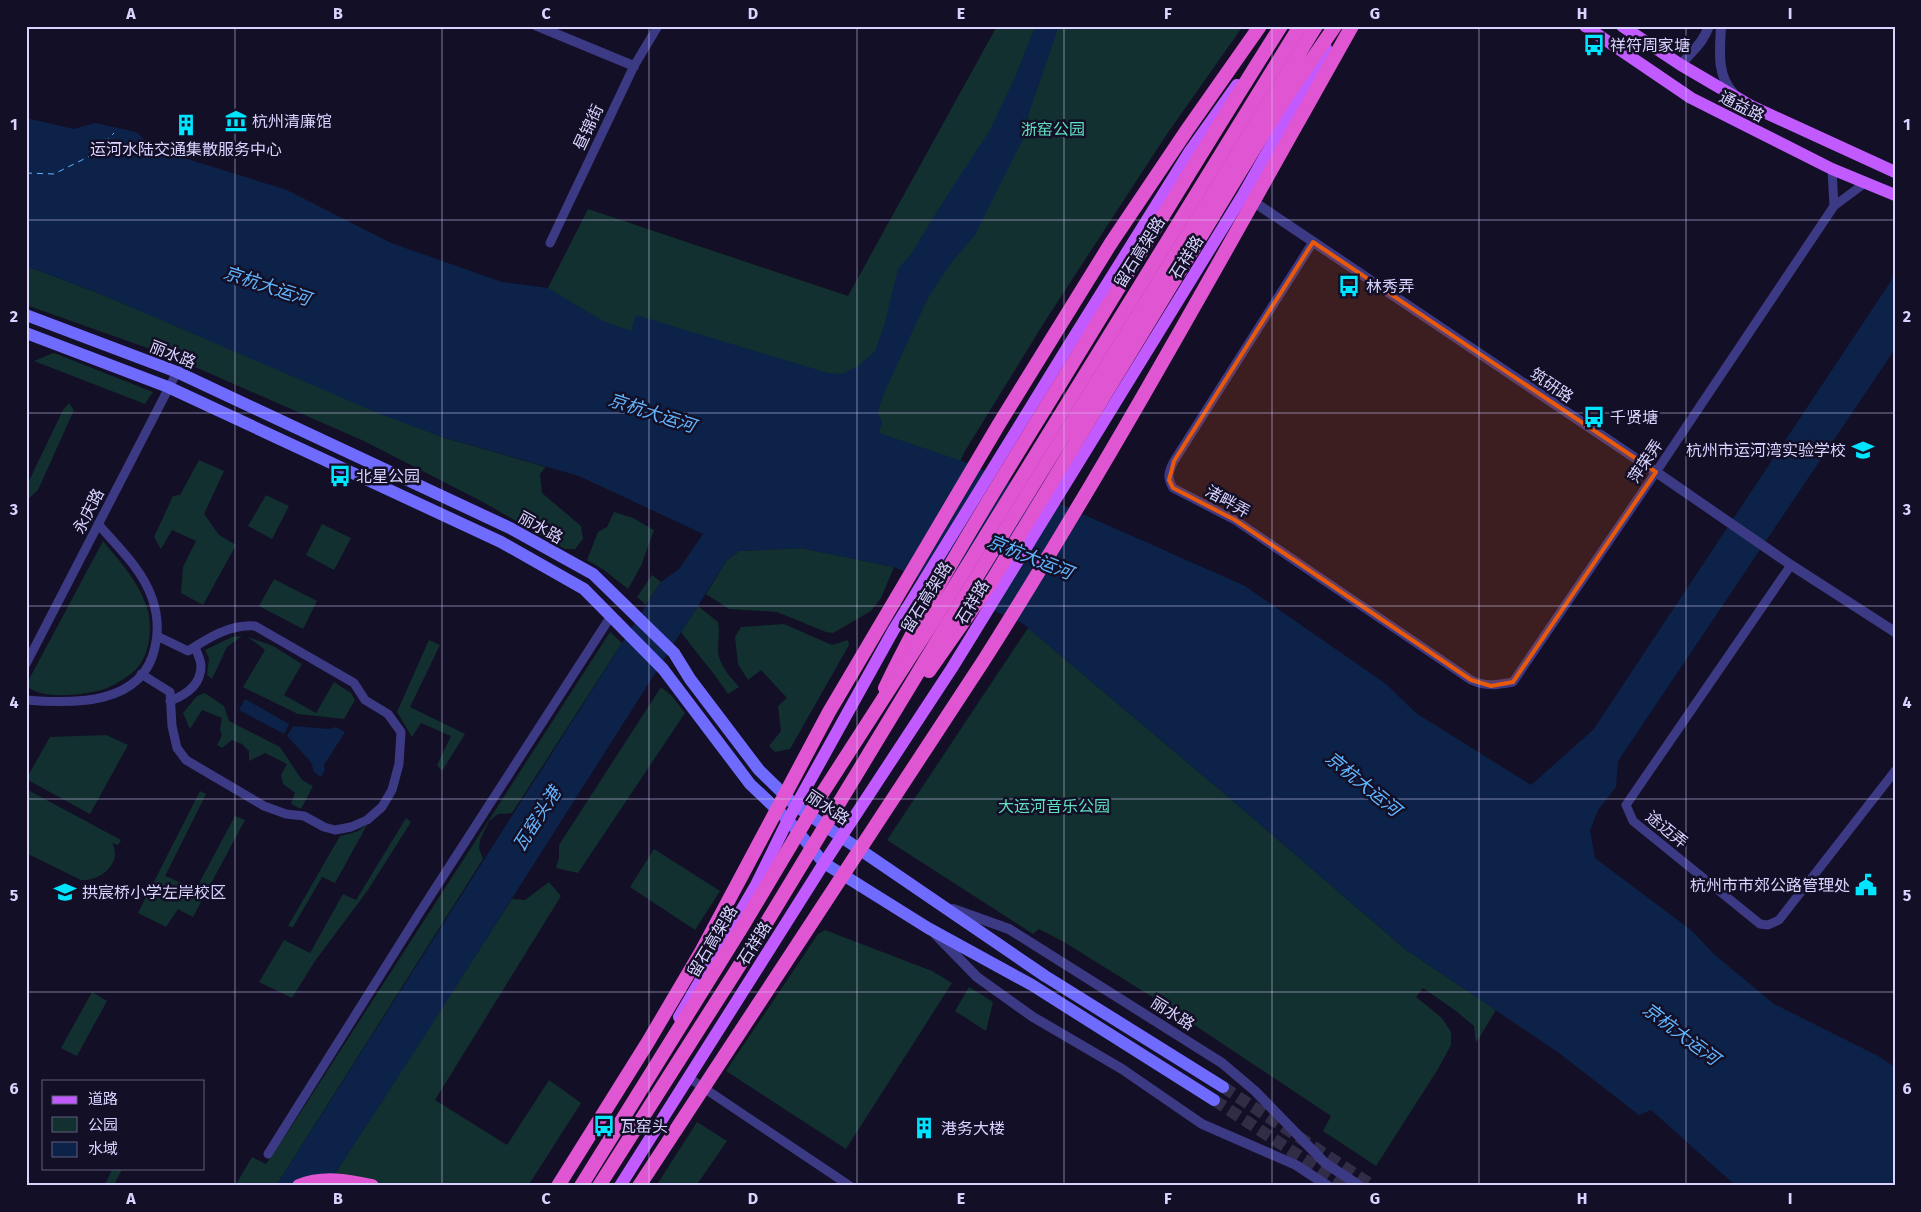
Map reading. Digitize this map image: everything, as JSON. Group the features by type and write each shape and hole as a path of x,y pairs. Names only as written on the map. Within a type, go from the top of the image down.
{"highway":[{"name":"留石高架路","path":"558,1186 648,1042 701,952 829,712 999,424 1111,244 1187,130 1260,26"},
{"path":"871,716 906,645 955,556 1280,26"},
{"name":"留石高架路","path":"581,1186 871,716 932,623 1300,26"},
{"name":"留石高架路","path":"598,1186 762,930 942,633 1316,26"},
{"path":"876,744 990,584 1280,106 1335,26"},
{"path":"639,1186 974,676 1036,578 1154,378 1352,26"},
{"path":"567,1186 597,1156 624,1119"},
{"path":"299,1186 307,1182 341,1179 372,1186"}],"main road":[{"name":"石祥路","path":"576,1186 658,1054 756,884 788,820 855,698 1016,431 1190,152 1280,26"},
{"name":"石祥路","path":"620,1186 824,863 952,668 980,619 1243,195 1338,26"},
{"name":"通益路","path":"1585,26 1691,98 1832,169 1895,195"},
{"name":"通益路","path":"1622,26 1681,65 1751,106 1895,172"},
{"name":"丽水路","path":"26,315 177,372 510,528 593,574 674,653 690,679 759,770 796,806 1045,976 1224,1087"},
{"name":"丽水路","path":"26,333 168,387 502,542 584,589 663,669 750,784 788,820 824,863 928,928 1032,985 1214,1100"}],"street":[{"path":"536,26 634,66"},
{"name":"昼锦街","path":"550,243 634,66 658,26"},
{"path":"1681,65 1704,40 1709,26"},
{"path":"1721,26 1720,70 1730,90 1738,99"},
{"path":"1832,169 1834,206"},
{"name":"萍荣弄","path":"1513,682 1834,206 1865,183"},
{"name":"筑研路","path":"1243,195 1656,472 1791,566 1895,632"},
{"name":"渚畔弄","path":"1313,242 1174,461 1169,471 1169,480 1173,488 1235,520 1471,680 1491,686 1513,682"},
{"name":"永庆路","path":"26,664 177,372"},
{"path":"26,700 82,702 105,697 132,684 150,664 157,636 158,621 152,597 137,569 98,524"},
{"name":"途迈弄","path":"1791,566 1626,805 1633,821 1760,924 1768,925 1779,920 1895,771"},
{"path":"268,1154 420,912 611,616"},
{"path":"141,674 170,692 172,726 177,748 186,760 264,806 286,814 304,816 324,827 335,830 367,820 382,807 392,790 399,764 401,732 388,714 365,700 354,683 255,626 244,625 213,635 188,651 157,636"},
{"path":"170,701 181,697 191,690 198,680 201,666 195,647"},
{"name":"丽水路","path":"943,906 1009,928 1222,1063 1255,1092 1325,1163 1360,1186"},
{"name":"丽水路","path":"928,928 977,976 1033,1017 1122,1069 1202,1124 1296,1165 1328,1186"},
{"path":"688,1078 850,1186"}],"highlighted area":[{"path":"1313,242 1656,472 1513,682 1491,686 1471,680 1235,520 1173,488 1169,480 1174,461"}],"green space":[{"name":"浙窑公园","path":"997,26 1243,26 1167,134 1047,318 965,451 951,481 524,335 588,209 848,296"},
{"path":"26,266 98,293 442,437 546,467 540,474 542,493 581,526 583,539 575,549 565,549 481,501 364,441 170,356 26,305"},
{"path":"53,353 153,392 145,404 34,361"},
{"path":"69,403 74,410 38,490 26,501 26,487 63,410"},
{"path":"199,460 224,471 204,514 219,535 236,545 203,605 181,593 183,567 196,541 172,530 161,549 154,537 173,496 180,495"},
{"path":"266,495 289,506 272,539 248,526"},
{"path":"614,512 633,518 654,530 641,566 628,589 604,570 587,560 598,532 607,527"},
{"path":"322,524 351,538 334,570 306,555"},
{"path":"103,541 129,574 145,601 150,625 145,655 138,667 120,682 99,691 53,695 33,690 26,685"},
{"path":"801,548 894,567 881,598 871,611 833,633 826,632 777,612 729,609 706,594 727,560 739,551"},
{"path":"652,575 661,582 646,605 637,597"},
{"path":"274,579 317,601 303,629 259,606"},
{"path":"698,606 718,622 720,661 739,687 728,694 681,632"},
{"path":"784,624 832,645 848,640 849,645 790,749 775,752 769,746 781,731 778,706 787,698 761,670 748,680 738,664 735,637 741,627"},
{"name":"大运河音乐公园","path":"1028,628 1405,949 1496,1010 1476,1043 1474,1026 1456,1011 1423,988 1416,997 1442,1018 1451,1032 1451,1045 1438,1069 1376,1166 1323,1131 1331,1116 1154,998 1064,942 1039,929 1033,934 887,840"},
{"path":"610,632 622,643 512,813 498,814 489,821 480,840 479,848 483,859 276,1186 235,1186 252,1157 266,1164"},
{"path":"242,636 227,647 212,679 207,675 209,658 205,650 232,637"},
{"path":"248,637 273,646 302,664 284,695 316,713 334,682 351,693 355,700 344,719 298,714 243,687 265,650"},
{"path":"429,640 440,645 410,707 465,734 442,771 437,765 451,736 421,723 412,737 397,712"},
{"path":"661,687 672,696 685,713 578,873 556,868 559,858 559,845"},
{"path":"205,693 224,706 229,721 280,747 302,780 313,786 301,809 291,804 295,793 283,784 281,775 287,764 265,753 249,761 249,751 242,744 232,740 222,748 217,745 222,735 220,730 222,718 202,710 190,729 183,713 197,696"},
{"path":"106,735 128,745 90,814 26,779 50,737"},
{"path":"26,789 121,840 118,845 112,843 115,850 114,858 108,870 95,878 81,880 26,853"},
{"path":"200,791 206,794 165,876 196,889 235,816 245,820 193,917 178,909 166,927 138,913"},
{"path":"406,818 411,822 368,890 315,961 292,998 259,982 284,940 310,953 343,894 356,900"},
{"path":"367,825 335,883 322,877 293,927 288,926 340,836 356,832"},
{"path":"654,849 720,891 695,930 630,887"},
{"path":"549,882 561,896 435,1100 507,1145 549,1080 581,1103 528,1186 327,1186 512,899 525,900"},
{"path":"825,930 932,971 952,983 846,1149 726,1071 818,934"},
{"path":"969,987 993,1002 986,1031 955,1011"},
{"path":"92,992 107,1001 77,1056 61,1048"},
{"path":"697,1122 727,1141 696,1186 656,1186"},
{"path":"112,1170 122,1170 113,1186 104,1186"}],"water":[{"path":"1035,26 1059,26 1029,113 1023,139 975,235 951,263 928,298 885,391 878,411 882,423 879,433 965,462 1245,586 1386,684 1416,713 1531,785 1593,730 1891,281 1895,269 1895,349 1618,761 1616,787 1598,810 1590,831 1595,858 1691,930 1715,955 1774,1004 1878,1056 1895,1067 1895,1186 1736,1186 1651,1110 1639,1115 1559,1053 1405,949 1022,623 894,567 801,548 739,551 727,560 417,1048 327,1186 276,1186 661,582 679,569 703,534 579,476 442,437 380,414 98,293 26,266 26,118 74,129 95,123 136,132 155,149 287,190 391,243 502,282 548,288 603,321 631,331 636,315 828,373 842,374 860,365 875,351 884,326 898,269 911,254 990,130 1015,77"},
{"path":"245,699 289,724 284,734 239,710"},
{"path":"293,726 328,729 336,727 345,732 324,765 325,770 321,777 314,772 311,762 287,736"}],"ferry route":[{"path":"26,173 54,174 90,156 114,133"}],"tunnel":[{"path":"1223,1087 1373,1186"},
{"path":"1214,1100 1345,1186"}],"place":[{"name":"祥符周家塘","path":"1594,45"},
{"name":"杭州清廉馆","path":"236,121"},
{"name":"运河水陆交通集散服务中心","path":"186,125"},
{"name":"林秀弄","path":"1349,286"},
{"name":"千贤塘","path":"1594,417"},
{"name":"杭州市运河湾实验学校","path":"1863,450"},
{"name":"北星公园","path":"340,476"},
{"name":"杭州市市郊公路管理处","path":"1866,885"},
{"name":"拱宸桥小学左岸校区","path":"65,892"},
{"name":"瓦窑头","path":"604,1126"},
{"name":"港务大楼","path":"924,1128"}],"water label":[{"name":"京杭大运河","path":"267,286"},
{"name":"京杭大运河","path":"652,413"},
{"name":"京杭大运河","path":"1030,557"},
{"name":"京杭大运河","path":"1363,784"},
{"name":"瓦窑头港","path":"537,819"},
{"name":"京杭大运河","path":"1681,1034"}]}
